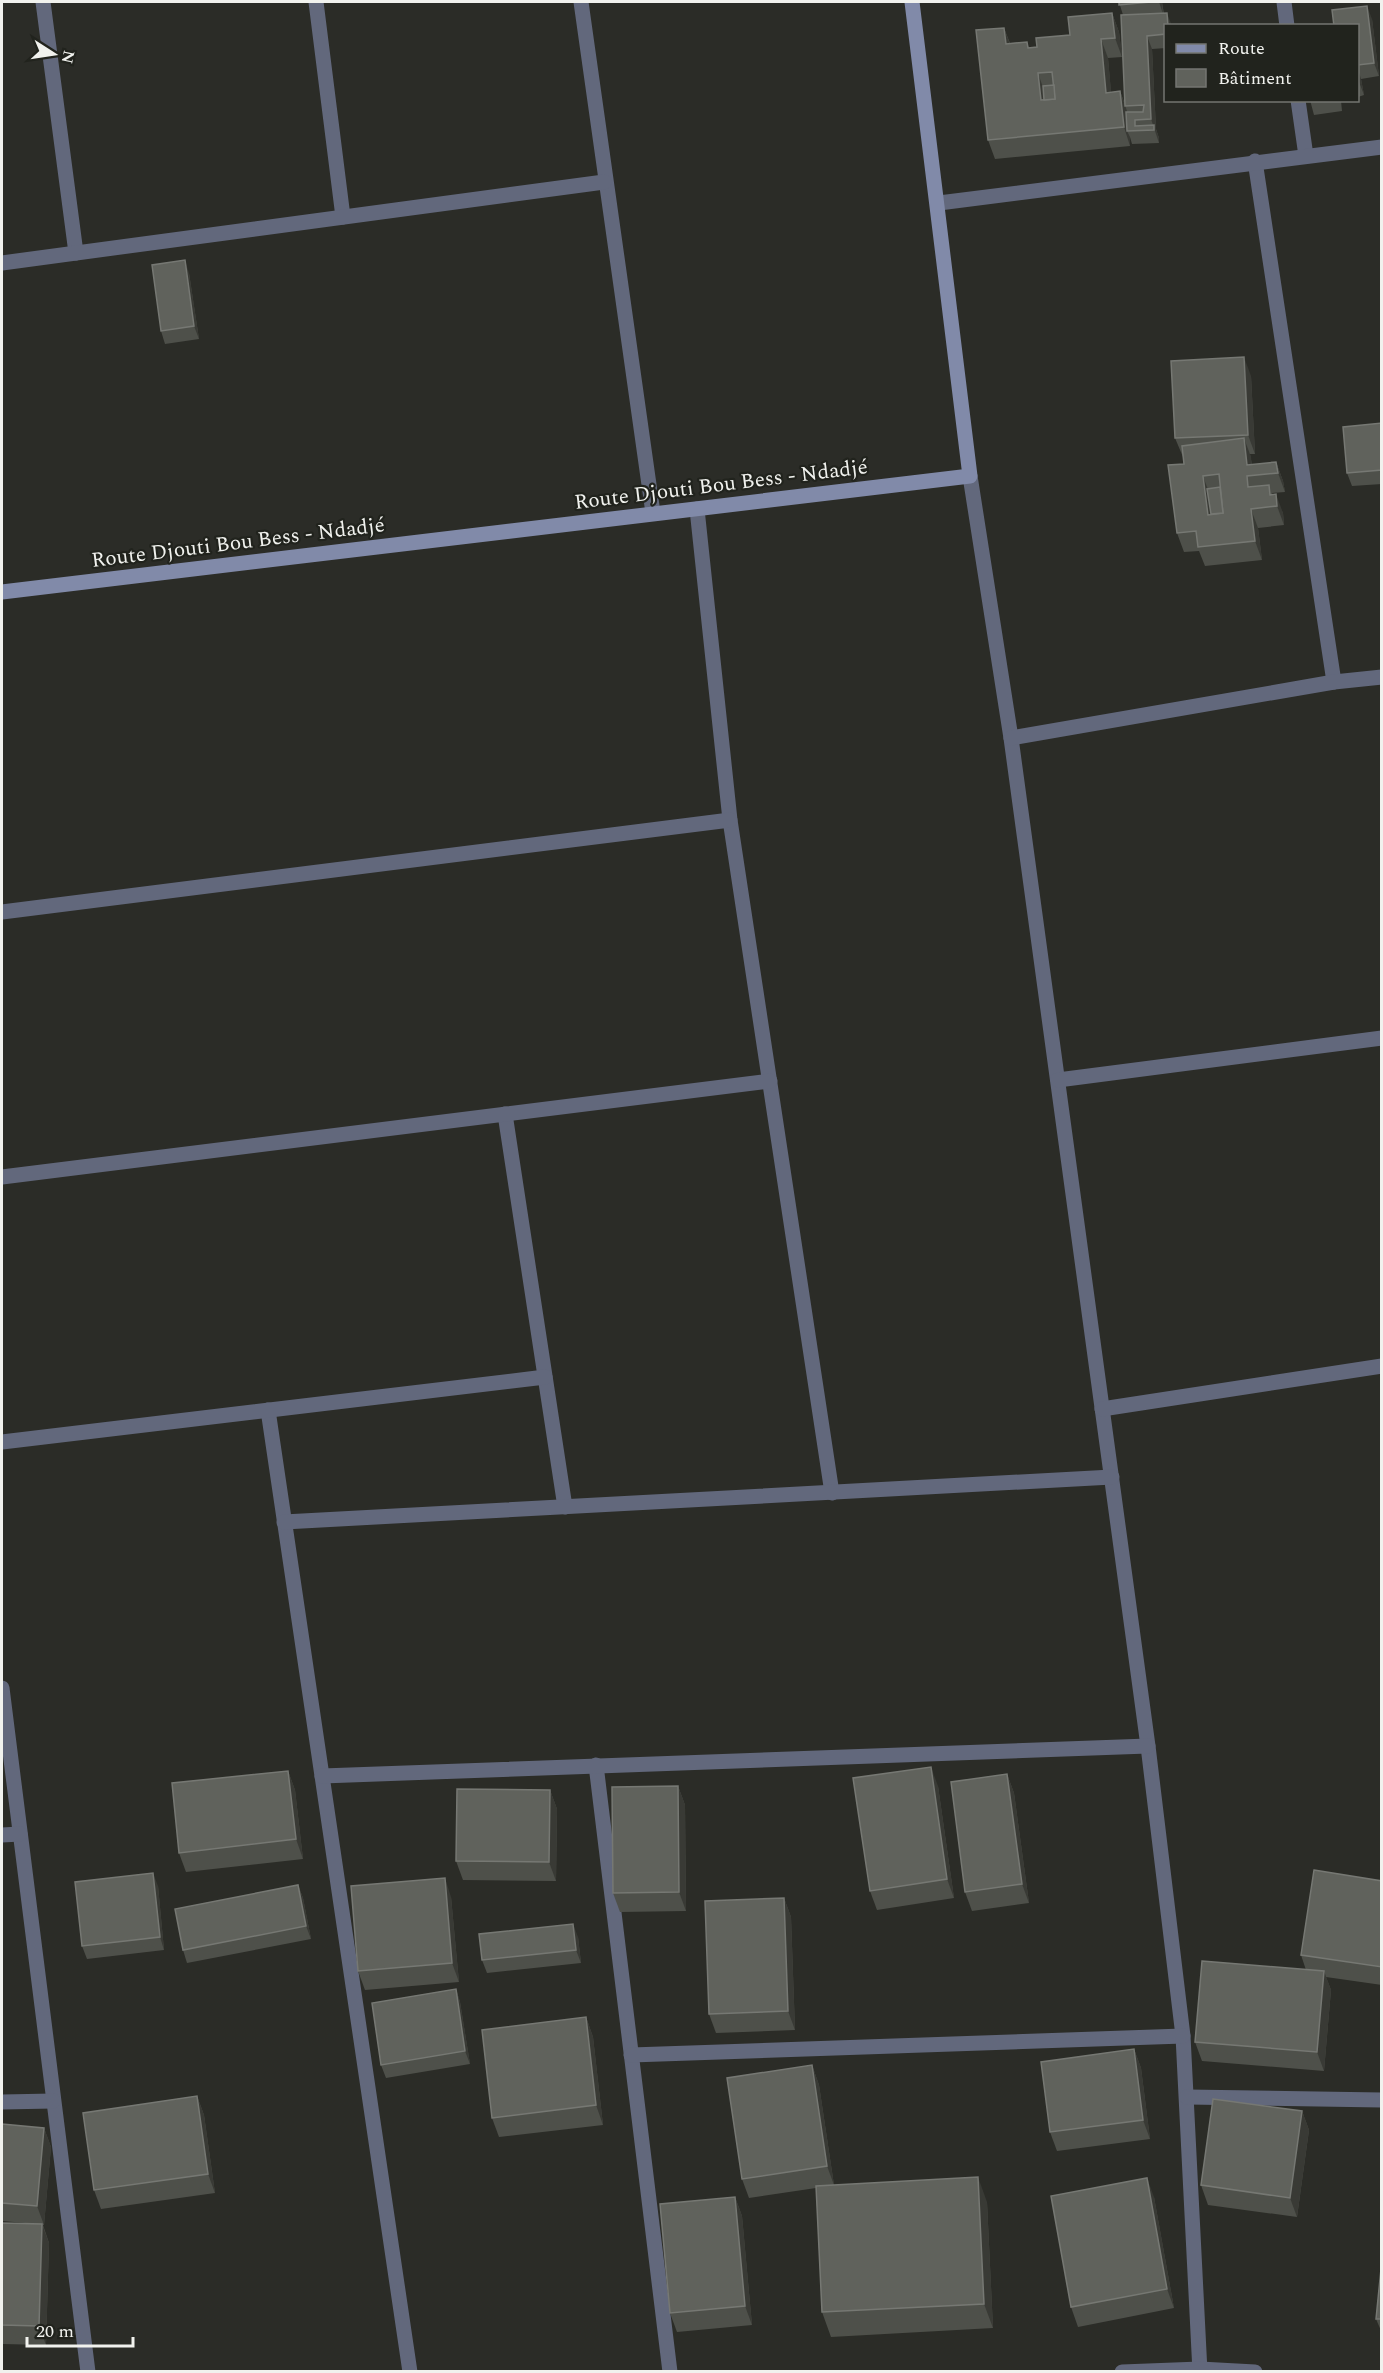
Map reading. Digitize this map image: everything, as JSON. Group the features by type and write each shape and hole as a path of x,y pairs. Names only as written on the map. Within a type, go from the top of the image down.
{"main road":[{"path":"912,2 939,203 970,476"},
{"name":"Route Djouti Bou Bess - Ndadjé","path":"2,592 970,476"}],"street":[{"path":"43,2 76,253"},
{"path":"316,2 344,217"},
{"path":"581,2 604,182 653,513"},
{"path":"1284,2 1287,24"},
{"path":"1298,102 1306,156"},
{"path":"939,203 1256,161 1382,147"},
{"path":"1256,161 1334,682"},
{"path":"2,262 604,182"},
{"path":"970,476 1011,738 1148,1746 1183,2036 1200,2370"},
{"path":"697,509 729,820 832,1493"},
{"path":"1011,738 1334,682 1382,677"},
{"path":"2,912 729,820"},
{"path":"1058,1080 1382,1038"},
{"path":"2,1177 770,1081"},
{"path":"505,1114 565,1507"},
{"path":"1102,1409 1381,1368"},
{"path":"2,1442 545,1377"},
{"path":"268,1410 411,2372"},
{"path":"284,1522 1112,1478"},
{"path":"2,1688 88,2372"},
{"path":"322,1776 1148,1746"},
{"path":"596,1766 670,2372"},
{"path":"2,1835 20,1834"},
{"path":"631,2055 1183,2036"},
{"path":"1187,2097 1382,2100"},
{"path":"2,2102 53,2100"},
{"path":"1122,2372 1200,2370 1254,2372"}],"building":[{"path":"1119,2 1151,2 1119,5"},
{"path":"1367,6 1374,63 1359,65 1359,24 1334,24 1332,10"},
{"path":"1112,13 1115,38 1101,39 1106,93 1120,91 1124,127 988,140 976,30 1004,28 1006,44 1027,42 1028,48 1037,47 1036,38 1070,35 1068,17","holes":["1052,72 1055,99 1041,100 1038,73"]},
{"path":"1167,13 1168,24 1164,24 1164,34 1147,36 1151,119 1135,120 1135,126 1154,125 1154,130 1127,131 1126,112 1143,112 1144,105 1125,106 1121,15"},
{"path":"1054,85 1055,99 1044,100 1043,86"},
{"path":"185,260 194,326 161,331 152,265"},
{"path":"1244,357 1248,435 1175,438 1171,361"},
{"path":"1382,423 1382,470 1347,473 1343,427"},
{"path":"1244,438 1247,465 1276,462 1278,473 1247,476 1248,487 1269,485 1270,495 1276,494 1277,506 1251,509 1255,541 1198,547 1196,531 1177,533 1168,465 1184,464 1182,446","holes":["1219,474 1223,513 1208,515 1203,476"]},
{"path":"1220,487 1223,513 1211,514 1207,489"},
{"path":"931,1767 947,1879 870,1891 853,1778"},
{"path":"288,1771 296,1839 179,1853 172,1783"},
{"path":"1007,1774 1022,1884 965,1892 951,1782"},
{"path":"678,1786 679,1892 613,1893 612,1787"},
{"path":"457,1789 550,1790 549,1862 456,1861"},
{"path":"1314,1870 1382,1881 1382,1967 1301,1955"},
{"path":"153,1873 160,1937 82,1946 75,1882"},
{"path":"445,1878 452,1963 358,1971 351,1886"},
{"path":"298,1885 306,1926 183,1950 175,1909"},
{"path":"784,1898 788,2011 709,2014 705,1901"},
{"path":"573,1924 576,1950 482,1960 479,1934"},
{"path":"1202,1961 1324,1971 1317,2052 1195,2042"},
{"path":"456,1989 465,2051 381,2065 372,2003"},
{"path":"586,2017 596,2105 492,2118 482,2030"},
{"path":"1134,2049 1143,2120 1050,2132 1041,2062"},
{"path":"812,2065 827,2166 742,2179 727,2078"},
{"path":"197,2096 208,2174 94,2190 83,2113"},
{"path":"1213,2099 1302,2111 1290,2198 1201,2185"},
{"path":"2,2124 44,2128 37,2206 2,2203"},
{"path":"978,2177 984,2304 822,2312 816,2186"},
{"path":"1147,2178 1167,2289 1071,2307 1051,2196"},
{"path":"735,2197 745,2306 670,2313 660,2204"},
{"path":"2,2223 42,2224 39,2326 2,2325"},
{"path":"1382,2259 1382,2319 1376,2319"}]}
